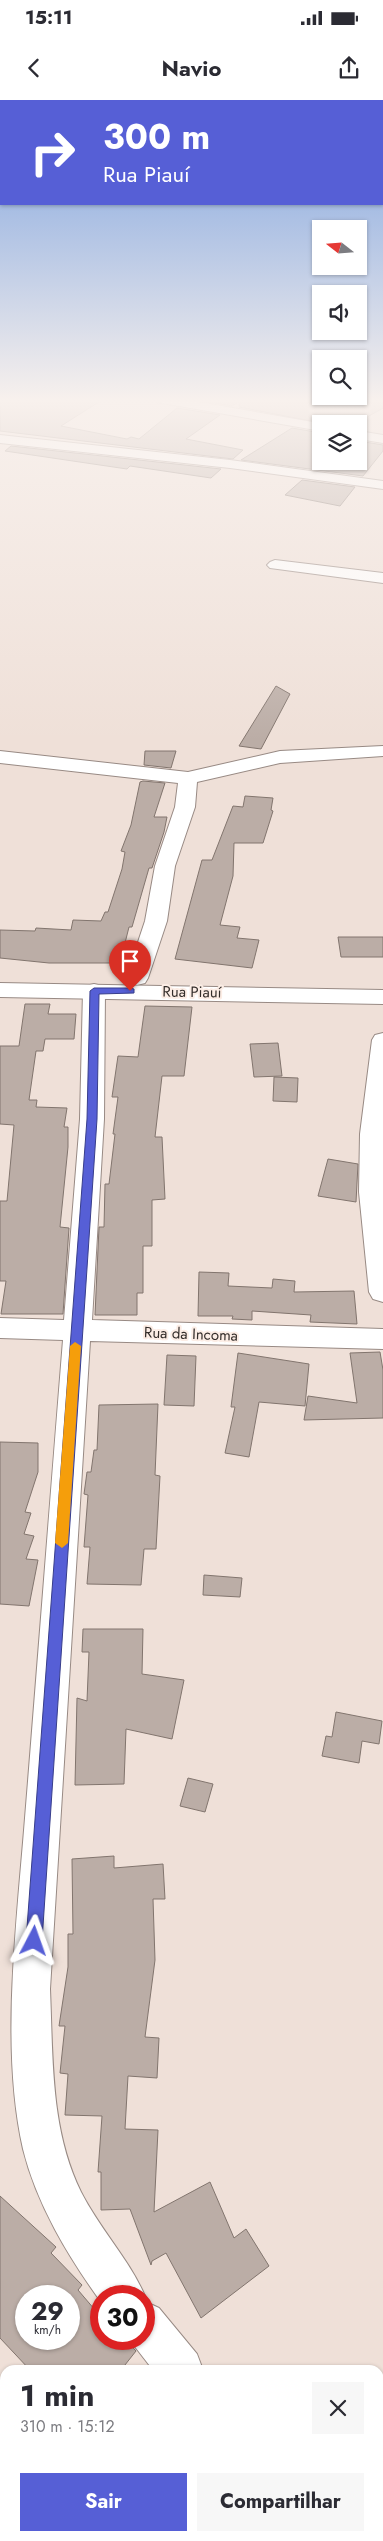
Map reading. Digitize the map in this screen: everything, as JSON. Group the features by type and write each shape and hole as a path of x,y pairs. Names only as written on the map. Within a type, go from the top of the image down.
{"street":[{"path":"275,564 383,578"},
{"path":"0,757 101,770 188,778 280,757 383,751"},
{"path":"136,978 156,920 164,866 185,807 188,778"},
{"name":"Rua Piauí","path":"0,976 383,982"},
{"name":"Rua Piauí","path":"0,990 383,997"},
{"path":"94,991 92,1119 32,1980 36,2095 44,2149 64,2202 90,2251 115,2285"},
{"path":"383,1040 372,1134 372,1192 383,1292"},
{"name":"Rua da Incoma","path":"0,1328 383,1339"},
{"path":"155,2337 177,2365"}],"building":[{"path":"276,686 290,694 261,749 239,746"},
{"path":"145,751 176,751 171,768 144,765"},
{"path":"140,782 165,783 154,817 167,817 152,868 149,868 132,927 129,927 120,963 49,963 0,958 0,930 35,931 36,928 71,930 73,920 101,921 105,912 108,912 122,869 125,852 121,851 131,825"},
{"path":"245,796 273,798 271,810 273,811 263,843 234,843 233,876 220,925 240,927 237,938 259,940 252,968 175,959 202,860 212,860 233,806 243,807"},
{"path":"338,937 383,937 383,957 341,957"},
{"path":"25,1004 50,1004 48,1014 76,1014 74,1039 45,1039 43,1051 36,1051 29,1100 37,1100 36,1107 67,1108 64,1127 68,1127 68,1147 60,1227 69,1228 63,1314 1,1314 6,1281 0,1281 0,1201 7,1201 14,1125 0,1124 0,1046 19,1046"},
{"path":"145,1006 192,1007 184,1076 162,1076 155,1137 162,1137 165,1199 152,1200 152,1246 143,1246 143,1293 137,1293 137,1315 95,1315 99,1227 104,1227 105,1184 109,1184 115,1134 113,1134 118,1097 112,1097 118,1056 138,1057"},
{"path":"278,1043 282,1076 254,1077 250,1044"},
{"path":"274,1077 298,1078 297,1102 273,1101"},
{"path":"328,1159 358,1164 356,1202 318,1196"},
{"path":"199,1272 229,1273 228,1286 272,1288 273,1279 295,1281 294,1292 354,1291 357,1324 310,1322 311,1315 252,1311 252,1320 232,1319 233,1316 198,1316"},
{"path":"380,1352 383,1370 383,1418 304,1420 308,1396 357,1403 350,1353"},
{"path":"238,1353 309,1364 305,1406 259,1402 249,1457 225,1453 235,1407 231,1407"},
{"path":"167,1355 196,1356 194,1406 164,1405"},
{"path":"158,1404 155,1475 160,1476 156,1549 144,1549 141,1585 87,1584 90,1547 84,1547 88,1495 84,1494 87,1472 91,1472 94,1450 97,1450 99,1405"},
{"path":"0,1442 38,1443 38,1472 25,1512 31,1513 24,1534 34,1536 26,1559 38,1560 29,1606 0,1604"},
{"path":"204,1575 242,1578 240,1597 203,1595"},
{"path":"83,1629 143,1629 142,1674 184,1680 172,1739 126,1729 124,1784 75,1785 77,1698 87,1701 89,1652 82,1652"},
{"path":"336,1712 382,1721 379,1744 362,1741 359,1763 322,1756 326,1736 332,1737"},
{"path":"188,1778 213,1784 205,1812 180,1806"},
{"path":"114,1856 114,1868 163,1864 165,1899 153,1899 155,1960 145,2037 159,2038 157,2078 128,2076 125,2129 158,2130 154,2212 210,2182 234,2238 246,2229 269,2266 201,2318 166,2253 152,2261 151,2265 130,2209 101,2210 101,2172 98,2172 102,2116 65,2115 68,2074 60,2073 65,2026 59,2026 68,1967 68,1934 73,1934 72,1859"},
{"path":"0,2196 56,2247 51,2253 82,2285 80,2288 80,2285 15,2285 15,2350 80,2350 80,2292 90,2304 90,2350 135,2350 125,2365 25,2365 0,2338"}],"slow traffic":[{"path":"62,1543 75,1346"}],"route":[{"path":"34,1941 92,1119 94,991 130,991"}]}
